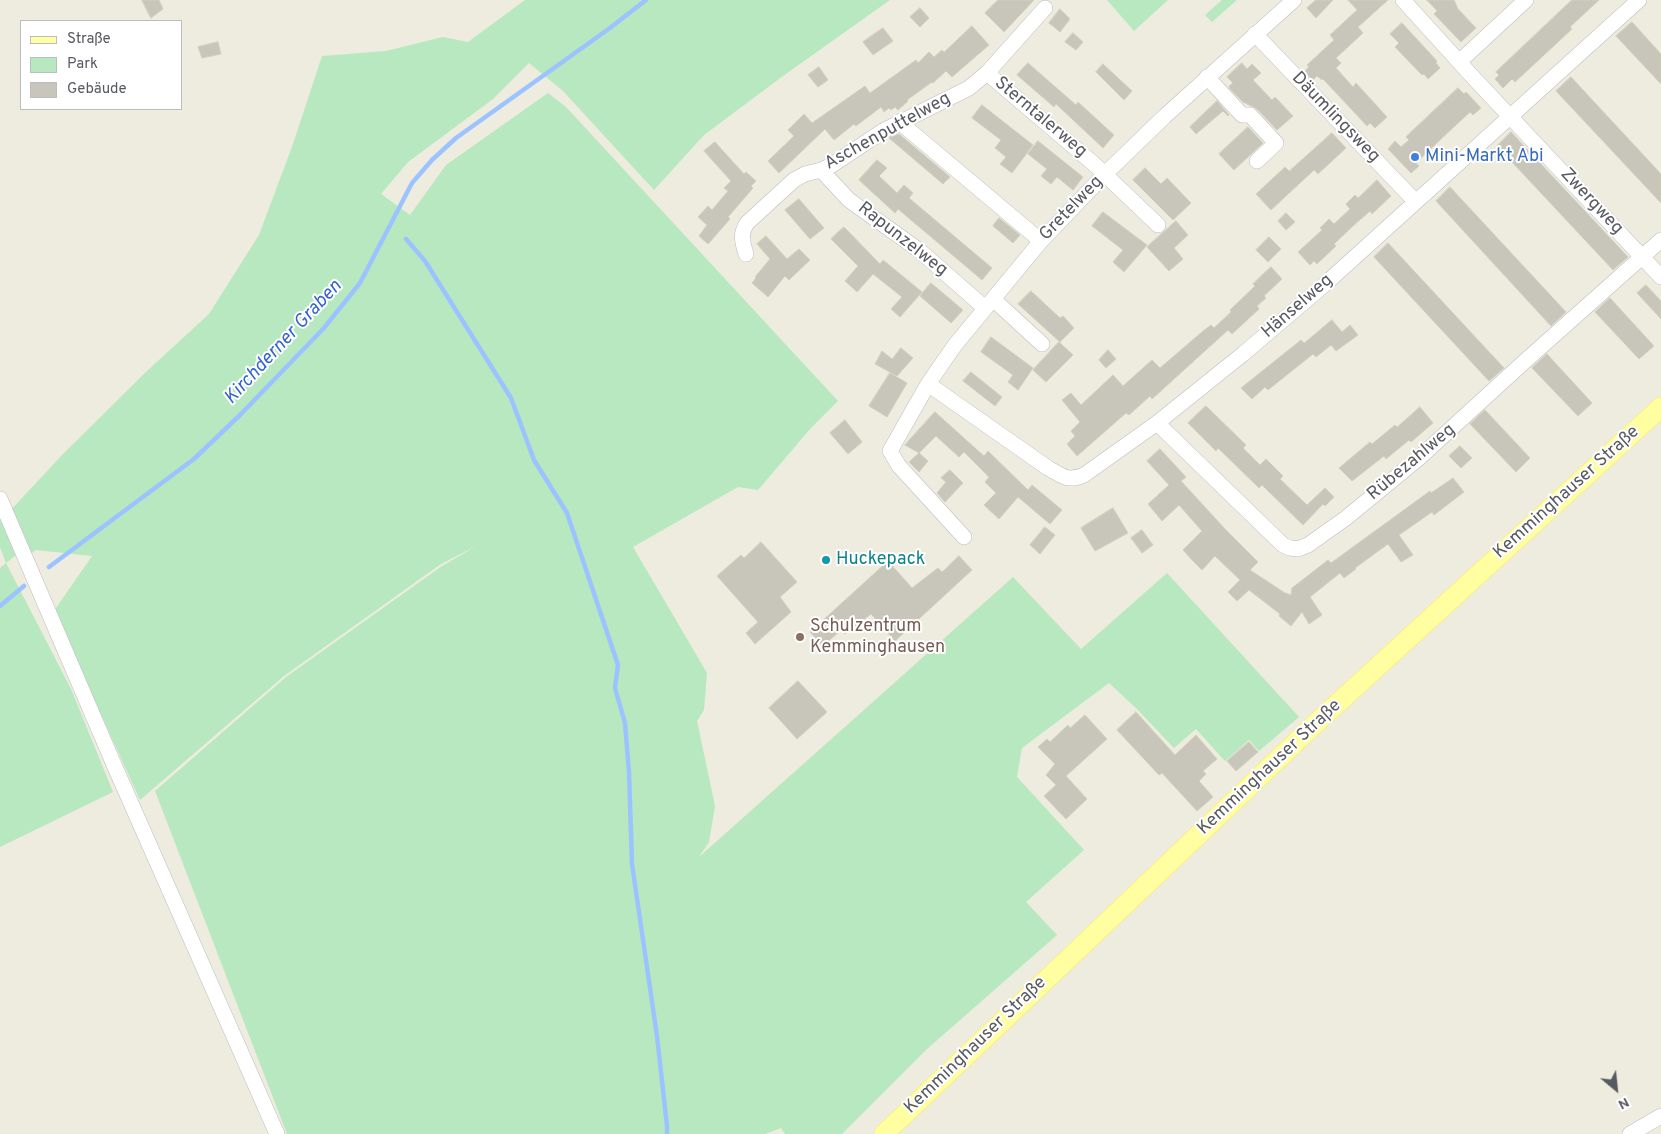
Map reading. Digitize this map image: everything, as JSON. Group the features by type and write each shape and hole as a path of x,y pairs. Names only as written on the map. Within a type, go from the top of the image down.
{"main road":[{"name":"Kemminghauser Straße","path":"884,1134 1315,724 1661,407"}],"street":[{"name":"Gretelweg","path":"964,537 899,466 890,451 928,384 955,345 989,303 1042,241 1105,174 1207,77 1294,0"},
{"name":"Zwergweg","path":"1403,0 1661,277"},
{"path":"1460,61 1526,0"},
{"name":"Hänselweg","path":"928,384 1048,468 1067,478 1074,479 1084,475 1157,422 1243,354 1324,285 1638,0"},
{"name":"Aschenputtelweg","path":"746,254 742,241 742,232 747,223 794,180 805,174 832,165 901,121 969,88 986,73 1044,8"},
{"name":"Däumlingsweg","path":"1255,34 1415,201"},
{"name":"Sterntalerweg","path":"986,73 1105,174 1158,225"},
{"path":"1207,77 1242,115 1250,115 1276,143 1257,160"},
{"path":"901,121 903,125 1042,241"},
{"name":"Rapunzelweg","path":"821,170 849,200 920,251 1042,344"},
{"name":"Rübezahlweg","path":"1157,422 1283,544 1290,548 1298,549 1308,545 1346,518 1419,458 1661,240"},
{"path":"0,499 115,767 277,1134"},
{"path":"1630,1134 1661,1116"}],"green space":[{"path":"525,0 890,0 704,135 654,190 563,91 529,63 493,99 408,162 381,194 410,215 446,165 548,93 566,107 838,401 810,429 758,490 738,487 633,547 707,673 704,710 697,721 715,806 709,842 699,857 1013,577 1081,649 1167,573 1299,717 1259,751 1249,740 1225,761 1196,729 1174,748 1109,683 1022,748 1017,777 1084,850 1026,902 1057,935 927,1049 842,1134 785,1134 781,1128 765,1134 287,1134 155,791 286,677 442,566 478,545 441,564 284,676 140,800 54,611 92,556 36,550 28,555 9,512 62,455 147,371 209,314 259,235 293,144 322,56 386,51 443,37 468,42"},
{"path":"1107,0 1168,0 1134,31"},
{"path":"1222,0 1237,0 1212,22 1205,15"},
{"path":"0,507 20,552 6,563 0,547"},
{"path":"6,563 71,689 113,792 0,847 0,568"}],"building":[{"path":"142,0 159,0 163,9 151,18"},
{"path":"998,0 1034,0 1004,32 985,13"},
{"path":"1316,0 1333,0 1316,18 1307,8"},
{"path":"1348,0 1388,0 1358,27 1363,33 1336,58 1341,63 1336,68 1353,87 1356,83 1387,117 1375,128 1370,123 1367,126 1323,79 1317,76 1313,80 1304,72 1309,67 1307,65 1334,40 1330,35 1357,10"},
{"path":"1427,0 1454,0 1458,9 1476,28 1461,42 1434,14 1437,11"},
{"path":"1572,0 1599,0 1570,27 1572,29 1515,82 1512,79 1503,88 1495,79 1499,75 1496,72"},
{"path":"920,8 929,18 920,27 910,17"},
{"path":"1060,9 1070,19 1060,32 1049,23"},
{"path":"1632,22 1661,54 1661,84 1616,36"},
{"path":"1402,23 1437,61 1436,63 1440,68 1428,79 1395,47 1399,43 1390,34"},
{"path":"972,26 989,45 952,77 946,71 933,83 907,100 898,110 895,107 891,110 889,108 884,112 881,107 856,126 854,124 834,140 825,129 779,173 768,161 794,136 788,130 804,114 812,123 865,86 870,93 916,60 918,63 929,52 934,57 942,50 944,52"},
{"path":"883,28 893,41 873,55 863,42"},
{"path":"1073,33 1083,42 1076,50 1065,42"},
{"path":"218,42 221,54 202,58 198,47"},
{"path":"1028,63 1076,105 1078,102 1114,135 1103,148 1056,104 1054,107 1017,75"},
{"path":"1242,63 1247,69 1252,64 1261,73 1253,80 1272,100 1275,97 1293,116 1277,130 1257,109 1243,102 1230,89 1229,86 1233,83 1227,77"},
{"path":"1103,64 1132,91 1124,100 1096,72"},
{"path":"819,67 828,80 818,87 808,75"},
{"path":"1571,77 1661,174 1661,203 1556,91"},
{"path":"1458,88 1464,94 1466,92 1481,108 1473,115 1470,112 1416,163 1419,166 1411,173 1388,149 1395,141 1401,147 1409,140 1406,137"},
{"path":"1217,101 1229,115 1223,111 1196,134 1190,127"},
{"path":"982,105 1033,145 1012,173 1000,164 1006,157 995,148 1001,140 972,118"},
{"path":"1248,127 1263,143 1234,170 1219,154"},
{"path":"1511,132 1628,257 1613,270 1497,146"},
{"path":"1332,133 1346,148 1318,174 1314,170 1271,210 1256,194 1285,167 1289,171"},
{"path":"899,134 950,177 943,184 889,138"},
{"path":"1038,141 1083,177 1073,190 1057,177 1051,184 1041,176 1047,169 1028,154"},
{"path":"715,142 744,174 746,172 756,181 751,186 753,188 728,217 730,219 708,244 699,236 707,225 698,217 708,206 712,210 728,191 724,188 731,181 704,151"},
{"path":"877,160 887,168 879,176 897,193 904,185 913,193 909,198 992,268 982,280 898,209 895,213 859,180"},
{"path":"1145,168 1161,184 1167,178 1191,203 1173,220 1133,180"},
{"path":"1377,180 1391,196 1372,214 1370,211 1353,226 1317,264 1314,261 1310,265 1298,252 1322,230 1320,228 1329,219 1334,224 1350,209 1346,204 1355,195 1358,198"},
{"path":"1450,187 1566,312 1551,326 1436,201"},
{"path":"799,199 824,228 810,239 785,210"},
{"path":"1103,212 1147,245 1124,272 1113,262 1123,250 1092,226"},
{"path":"1286,213 1295,222 1286,230 1278,221"},
{"path":"999,218 1020,235 1013,243 993,226"},
{"path":"1176,221 1188,235 1174,248 1183,259 1169,271 1147,247"},
{"path":"844,227 880,264 883,260 922,292 900,317 891,309 902,297 873,274 857,292 845,281 858,266 831,239"},
{"path":"766,236 787,259 799,249 810,260 789,280 785,276 768,297 752,283 770,259 757,244"},
{"path":"1269,237 1281,249 1268,262 1256,250"},
{"path":"1388,243 1504,368 1489,381 1374,257"},
{"path":"1271,267 1282,279 1264,296 1266,298 1257,306 1259,309 1232,334 1228,330 1152,399 1150,396 1129,415 1126,413 1077,456 1067,444 1075,436 1071,431 1080,422 1062,400 1071,393 1081,405 1113,375 1123,386 1152,360 1160,368 1211,325 1214,328 1255,286 1253,284"},
{"path":"931,283 963,310 951,323 920,296"},
{"path":"1646,285 1661,301 1661,319 1637,293"},
{"path":"1031,291 1060,318 1063,316 1074,328 1060,342 1018,304"},
{"path":"1610,298 1654,346 1639,359 1595,312"},
{"path":"1332,320 1342,332 1350,325 1358,335 1336,351 1331,345 1316,357 1313,354 1268,390 1265,387 1252,399 1241,388 1301,340 1304,343"},
{"path":"991,337 1033,368 1018,390 1008,382 1013,375 981,352"},
{"path":"1059,342 1073,355 1046,382 1033,370"},
{"path":"901,348 913,358 897,376 875,364 882,351 892,359"},
{"path":"1108,350 1116,359 1106,368 1099,360"},
{"path":"1547,354 1592,403 1578,416 1532,368"},
{"path":"971,372 1002,397 995,406 963,381"},
{"path":"890,373 907,383 887,417 869,406"},
{"path":"1206,406 1246,445 1243,448 1260,465 1266,459 1283,476 1280,479 1307,505 1325,488 1334,497 1325,506 1323,504 1303,525 1262,485 1259,488 1218,448 1216,451 1188,423"},
{"path":"1420,407 1433,423 1411,442 1409,440 1386,459 1384,456 1352,481 1339,468 1370,442 1372,444 1395,425 1397,427"},
{"path":"1485,410 1530,458 1516,472 1470,424"},
{"path":"935,412 984,456 988,451 1028,490 1032,485 1062,510 1050,524 1018,497 999,519 984,505 996,493 985,482 989,477 964,452 959,457 936,436 919,453 905,445"},
{"path":"845,420 862,442 848,454 830,433"},
{"path":"1460,446 1472,458 1461,468 1449,456"},
{"path":"1160,449 1186,477 1181,481 1258,562 1250,570 1291,595 1292,588 1328,560 1331,563 1430,491 1431,493 1453,478 1464,492 1434,515 1432,512 1399,535 1413,555 1401,562 1388,544 1344,578 1340,573 1310,597 1322,615 1309,624 1302,612 1291,626 1279,616 1280,614 1249,590 1237,601 1228,592 1240,580 1215,556 1202,570 1192,560 1183,550 1202,531 1179,505 1162,521 1148,504 1169,485 1147,461"},
{"path":"919,453 928,461 919,472 909,462"},
{"path":"950,470 963,483 945,502 937,493 946,482 941,478"},
{"path":"1113,508 1128,533 1095,551 1081,528"},
{"path":"1045,527 1055,535 1040,554 1030,545"},
{"path":"1142,530 1153,545 1142,553 1131,538"},
{"path":"761,542 797,582 780,597 791,612 755,644 746,633 758,622 717,576 741,555 744,558"},
{"path":"959,556 972,570 895,641 871,614 845,634 841,630 823,646 810,632 888,561 912,588 938,568 942,572"},
{"path":"798,681 827,712 797,739 769,708"},
{"path":"1136,712 1175,755 1196,735 1217,759 1203,771 1206,774 1199,781 1213,797 1197,811 1162,773 1159,775 1117,730"},
{"path":"1085,715 1107,739 1066,776 1087,799 1066,819 1044,796 1056,785 1046,775 1055,764 1038,747 1047,739 1050,742 1068,725 1070,728"},
{"path":"1249,742 1258,752 1236,771 1227,761"}],"waterway":[{"name":"Kirchderner Graben","path":"49,567 194,459 240,415 324,328 360,283 412,183 432,160 456,138 646,0"},
{"path":"406,239 425,261 511,398 534,460 567,513 618,665 615,688 625,723 629,772 632,864 657,1036 667,1134"},
{"name":"Kirchderner Graben","path":"0,606 24,586"}],"place":[{"name":"Mini-Markt Abi","path":"1415,157"},
{"name":"Huckepack","path":"826,560"},
{"name":"Schulzentrum Kemminghausen","path":"800,637"}]}
